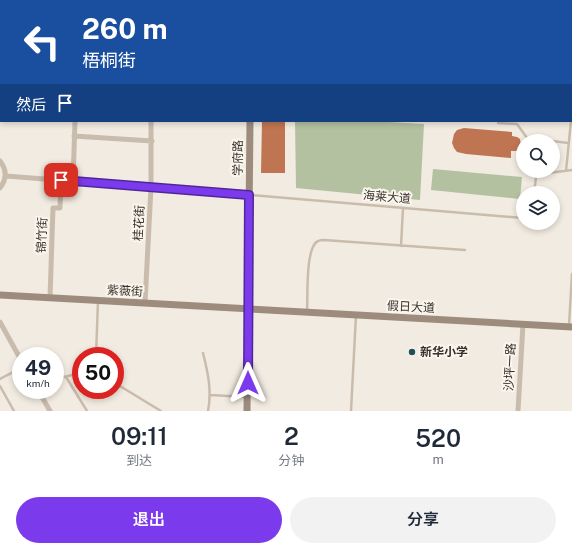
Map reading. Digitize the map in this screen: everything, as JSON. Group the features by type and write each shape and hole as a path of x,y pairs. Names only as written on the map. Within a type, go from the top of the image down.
{"street":[{"path":"73,181 75,122"},
{"name":"桂花街","path":"145,303 151,188 152,122"},
{"name":"学府路","path":"247,411 250,122"},
{"path":"74,136 152,141"},
{"path":"0,161 6,171 4,182 0,188"},
{"path":"6,176 249,195"},
{"name":"锦竹街","path":"50,298 53,208 60,208 61,180"},
{"name":"紫薇街","path":"0,295 248,308"},
{"name":"假日大道","path":"248,308 571,327"},
{"path":"0,322 14,347"},
{"name":"沙坪一路","path":"518,411 523,324"},
{"path":"43,399 50,411"}],"lane":[{"path":"566,171 570,122"},
{"path":"498,123 517,124 521,127 524,134"},
{"path":"560,142 568,143"},
{"path":"535,186 536,177 540,174 572,170"},
{"name":"海莱大道","path":"249,195 516,217"},
{"path":"402,246 403,208"},
{"path":"307,312 309,261 314,246 318,241 324,240 465,250"},
{"path":"571,327 572,274"},
{"path":"96,347 98,300"},
{"path":"351,411 356,315"},
{"path":"203,353 209,377 210,395 208,411"},
{"path":"0,379 12,373"},
{"path":"72,376 66,377 87,411"},
{"path":"0,386 14,411"},
{"path":"124,388 162,411"},
{"path":"210,395 248,397"}],"green space":[{"path":"295,122 389,122 424,124 420,200 296,188"},
{"path":"433,169 522,178 521,186 516,186 516,199 431,190"}],"building":[{"path":"262,122 285,122 285,173 261,173"},
{"path":"464,128 512,132 512,136 516,137 516,151 511,151 511,158 457,152 452,143 454,134 457,130"}],"place":[{"name":"新华小学","path":"412,352"}],"route":[{"path":"61,180 249,195 248,383"}]}
